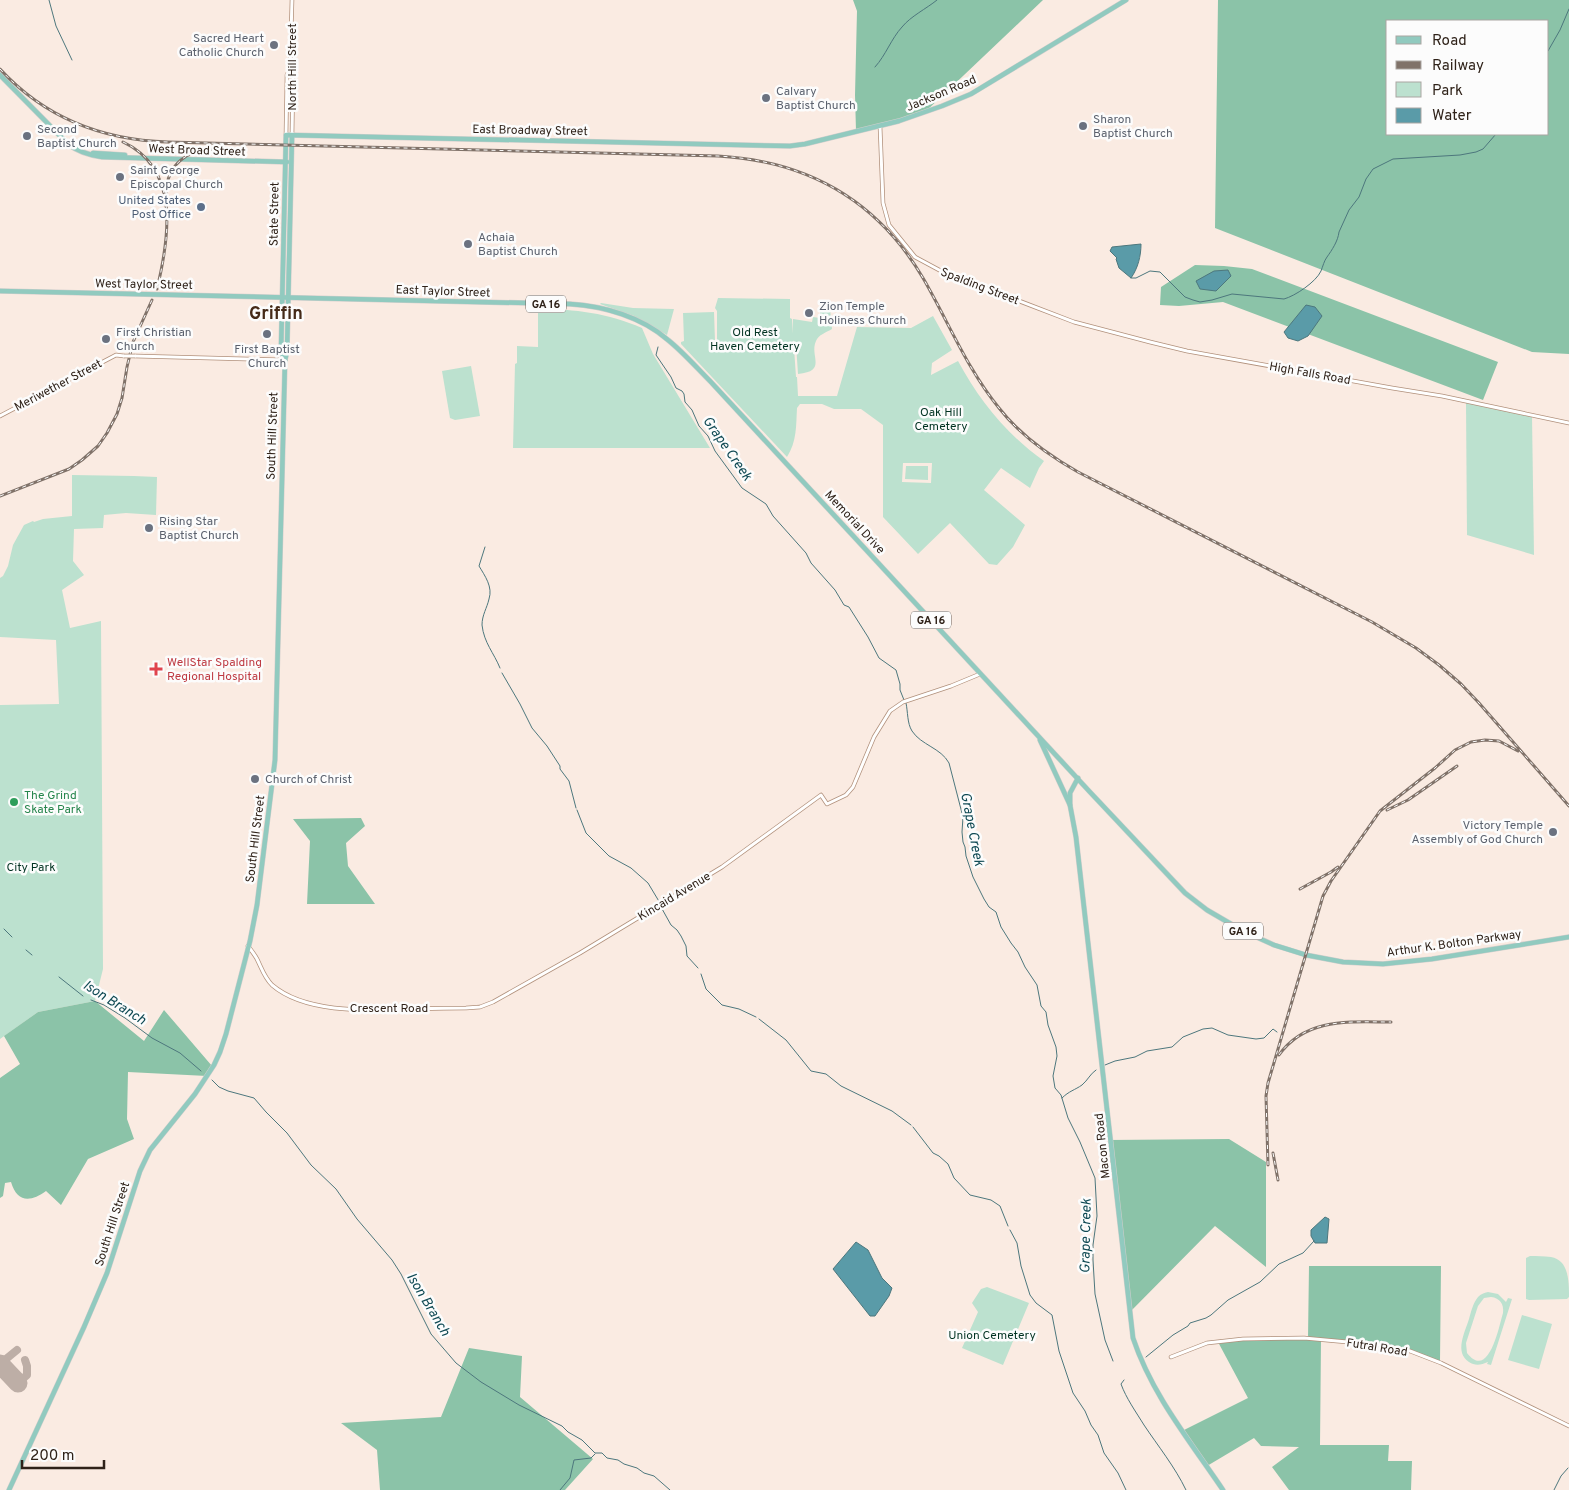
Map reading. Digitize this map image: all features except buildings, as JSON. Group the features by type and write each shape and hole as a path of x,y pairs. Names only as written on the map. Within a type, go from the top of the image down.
{"main road":[{"name":"Jackson Road","path":"774,145 790,146 805,144 880,126 917,115 971,94 1126,0"},
{"path":"0,75 68,144 83,153 118,154 144,158"},
{"name":"East Broadway Street","path":"286,135 774,145"},
{"name":"State Street","path":"285,297 286,135"},
{"name":"South Hill Street","path":"9,1490 108,1273 143,1164 156,1142 204,1082 220,1052 257,905 276,760 284,360 287,352 285,297 292,135"},
{"name":"West Broad Street","path":"83,153 102,157 291,162"},
{"name":"West Taylor Street","path":"0,291 285,297"},
{"name":"East Taylor Street","path":"285,297 570,304 597,307"},
{"name":"Memorial Drive","path":"597,307 626,316 646,326 666,338 688,358 1078,778"},
{"path":"1038,736 1070,805"},
{"name":"Arthur K. Bolton Parkway","path":"1078,778 1185,893 1207,910 1243,931 1274,945 1306,955 1343,962 1383,964 1437,958 1569,937"},
{"name":"Macon Road","path":"1078,778 1070,793 1070,805 1077,846 1133,1338 1142,1362 1163,1401 1223,1490"},
{"path":"1064,794 1070,793 1076,788 1086,788"}],"street":[{"name":"North Hill Street","path":"292,0 290,68 293,75 292,135"},
{"name":"State Street","path":"286,135 287,75 290,68"},
{"name":"Spalding Street","path":"880,126 883,203 889,225 910,252 941,271 1052,314"},
{"name":"High Falls Road","path":"1052,314 1083,324 1188,351 1442,396 1569,423"},
{"name":"Meriwether Street","path":"0,416 116,355 284,360"},
{"name":"Kincaid Avenue","path":"522,986 589,948 722,867 821,796 827,804 846,795 853,787 874,737 890,711 903,702 980,674"},
{"name":"Crescent Road","path":"248,946 257,958 266,979 281,991 294,998 341,1008 372,1010 480,1007 522,986"},
{"name":"Futral Road","path":"1171,1357 1207,1343 1243,1339 1304,1338 1380,1345 1410,1351 1441,1363 1569,1426"}],"green space":[{"path":"853,0 1043,0 924,113 856,131 857,11"},
{"path":"1218,0 1569,0 1569,354 1532,352 1215,228"},
{"path":"1195,265 1252,269 1498,362 1483,400 1223,302 1179,306 1160,305 1161,287"},
{"name":"Oak Hill Cemetery","path":"718,298 790,299 790,318 792,319 798,396 837,396 857,327 911,328 933,316 952,350 932,363 931,375 958,361 975,389 995,416 1018,440 1044,461 1030,488 1001,468 984,490 1025,525 1013,547 997,565 989,564 950,523 918,554 883,517 883,425 861,409 834,409 822,404 800,404 797,408 794,439 787,457 681,344 684,341 683,313 714,312 715,341 717,341 717,311 715,308","holes":["903,463 932,463 931,483 902,482"]},
{"path":"601,303 633,308 674,309 667,335 634,316"},
{"path":"538,309 604,315 642,328 653,354 710,448 513,448 517,346 538,347"},
{"path":"820,309 830,309 832,329 821,335 816,341 814,352 816,362 812,370 798,374 796,344 793,340 793,319 812,322 813,317 820,318"},
{"path":"471,366 480,416 455,420 450,418 442,371"},
{"path":"1466,402 1532,416 1534,555 1467,535"},
{"path":"906,466 928,466 928,480 905,479"},
{"name":"City Park","path":"72,475 157,477 156,515 126,513 104,515 103,528 74,529 73,561 84,575 62,590 70,628 101,621 103,969 95,1001 38,1012 0,1039 0,705 59,704 56,640 0,637 0,578 8,566 13,545 24,525 43,519 72,516"},
{"path":"361,818 365,826 346,843 348,866 375,904 307,904 310,841 293,819"},
{"path":"95,1001 144,1041 164,1010 212,1066 207,1076 128,1072 127,1119 134,1139 88,1159 61,1205 46,1191 30,1199 21,1197 17,1194 11,1182 5,1183 3,1196 0,1198 0,1078 20,1064 4,1036 38,1012"},
{"path":"1229,1139 1266,1162 1266,1267 1215,1226 1129,1313 1108,1140"},
{"path":"1530,1256 1551,1257 1561,1262 1567,1272 1569,1297 1567,1299 1526,1299 1526,1258"},
{"path":"1309,1266 1441,1266 1440,1362 1407,1350 1321,1339 1320,1445 1389,1445 1388,1461 1412,1461 1411,1490 1289,1490 1272,1467 1299,1447 1261,1446 1254,1438 1207,1466 1182,1431 1248,1398 1218,1342 1223,1340 1308,1339"},
{"name":"Union Cemetery","path":"987,1287 1029,1303 1003,1365 962,1348 978,1312 972,1303 981,1289"},
{"path":"1488,1292 1498,1294 1506,1302 1508,1298 1512,1299 1491,1365 1487,1364 1488,1362 1476,1365 1465,1358 1461,1347 1475,1302 1479,1296","holes":["1491,1297 1501,1302 1503,1313 1492,1348 1487,1356 1481,1360 1475,1360 1467,1353 1466,1343 1478,1306 1484,1298"]},
{"path":"1522,1315 1552,1324 1539,1369 1508,1360"},
{"path":"469,1348 522,1356 520,1397 593,1459 565,1490 380,1490 377,1450 341,1423 441,1417"}],"water":[{"path":"1141,244 1139,262 1131,278 1119,268 1117,258 1110,251 1112,247"},
{"path":"1228,270 1231,276 1216,291 1200,289 1196,281 1214,271"},
{"path":"1306,305 1315,307 1322,316 1308,336 1298,341 1288,338 1284,332"},
{"path":"1325,1217 1329,1219 1327,1243 1315,1243 1311,1236 1311,1230"},
{"path":"856,1242 868,1250 882,1278 892,1288 889,1296 875,1316 870,1316 833,1269"}],"waterway":[{"path":"49,0 56,26 72,60"},
{"path":"875,67 906,23 937,0"},
{"path":"1549,49 1569,9"},
{"path":"1131,278 1136,278 1150,271 1160,272 1185,297 1200,302 1232,294 1284,299 1299,292 1315,280 1336,242 1349,210 1359,197 1366,179 1373,169 1393,159 1460,155 1476,152 1483,149 1495,135"},
{"name":"Grape Creek","path":"658,347 656,355 676,388 684,394 685,402 692,410 699,426 708,436 715,451 742,488 766,504 773,516 806,553 811,563 835,590 844,605 849,607 879,658 896,670 904,700"},
{"path":"485,547 479,566 488,582 490,595 482,625 487,643 500,668"},
{"path":"502,673 532,728 547,746 569,781 576,808"},
{"name":"Grape Creek","path":"906,703 908,721 912,731 920,740 941,754 949,763 963,817 963,842 973,877 989,907 996,912 1001,927 1037,985 1041,1006 1046,1012 1048,1025 1056,1047 1057,1056 1053,1076 1055,1088 1061,1095 1068,1118 1095,1178 1097,1216 1093,1245 1095,1294 1105,1340 1113,1361"},
{"path":"577,810 586,833 609,856 631,868 648,883 660,903"},
{"path":"661,907 671,925 681,936 686,946 687,956 698,968"},
{"name":"Ison Branch","path":"4,929 12,937"},
{"name":"Ison Branch","path":"26,950 32,955"},
{"path":"701,974 706,989 722,1005 739,1009 756,1017"},
{"name":"Ison Branch","path":"59,977 83,996"},
{"name":"Ison Branch","path":"91,1000 104,1005 152,1038 180,1053 201,1071"},
{"path":"759,1019 786,1040 811,1071 826,1074 841,1086 892,1111 911,1125"},
{"path":"1105,1065 1135,1057 1147,1051 1172,1047 1183,1037 1203,1029 1212,1028 1228,1035 1256,1039 1264,1038 1273,1029 1277,1032"},
{"path":"1062,1098 1082,1085 1096,1070"},
{"name":"Ison Branch","path":"212,1080 219,1087 228,1091 254,1098 287,1133 311,1165 336,1189 357,1219 392,1260 431,1334 456,1363 481,1382 519,1405 562,1426 582,1440 595,1453 602,1453 607,1458 618,1460 654,1476 670,1490"},
{"path":"913,1127 933,1153 948,1164 954,1178 970,1195 991,1200 1000,1206 1008,1226"},
{"path":"1010,1230 1017,1243 1021,1266 1030,1295 1036,1303 1052,1315 1059,1351 1073,1393 1085,1411 1098,1435 1104,1453 1118,1473 1126,1490"},
{"path":"1146,1357 1190,1323 1206,1318 1228,1300 1260,1282 1279,1264 1303,1253 1314,1241"},
{"name":"Grape Creek","path":"1124,1380 1121,1384 1128,1400 1172,1465 1186,1490"},
{"path":"560,1490 570,1478 574,1460 591,1458 595,1454"},
{"path":"1554,1490 1561,1476 1568,1468"}],"taxiway":[{"path":"0,1364 17,1350"},
{"path":"18,1383 27,1375 25,1360"}],"runway":[{"path":"0,1364 18,1383"}],"railway":[{"path":"0,69 36,101 56,113 76,123 120,137 168,142 718,156 750,159 781,166 810,176 837,190 861,206 884,227 905,251 923,278 977,377 1007,418 1025,436 1056,459 1078,472 1372,622 1416,648 1461,684 1569,806"},
{"path":"123,142 142,154 154,169 162,187 166,207 167,228 157,289"},
{"path":"166,193 170,174 181,160 196,152 215,149"},
{"path":"0,496 69,469 98,446 117,414 133,342 152,300"},
{"path":"1268,1165 1266,1096 1268,1083 1323,896 1331,881 1380,811 1455,750 1471,742 1485,740 1499,741 1518,751"},
{"path":"1387,810 1408,800 1457,766"},
{"path":"1300,889 1338,867"},
{"path":"1279,1055 1302,1034 1316,1028 1345,1022 1391,1022"},
{"path":"1273,1153 1278,1180"}],"place":[{"name":"Sacred Heart Catholic Church","path":"274,45"},
{"name":"Calvary Baptist Church","path":"766,98"},
{"name":"Sharon Baptist Church","path":"1083,126"},
{"name":"Second Baptist Church","path":"27,136"},
{"name":"Saint George Episcopal Church","path":"120,177"},
{"name":"United States Post Office","path":"201,207"},
{"name":"Achaia Baptist Church","path":"468,244"},
{"name":"Zion Temple Holiness Church","path":"809,313"},
{"name":"First Baptist Church","path":"267,334"},
{"name":"First Christian Church","path":"106,339"},
{"name":"Rising Star Baptist Church","path":"149,528"},
{"name":"WellStar Spalding Regional Hospital","path":"156,669"},
{"name":"Church of Christ","path":"255,779"},
{"name":"The Grind Skate Park","path":"14,802"},
{"name":"Victory Temple Assembly of God Church","path":"1553,832"}],"district":[{"name":"Griffin","path":"276,313"}],"park label":[{"name":"Old Rest Haven Cemetery","path":"755,339"}]}
